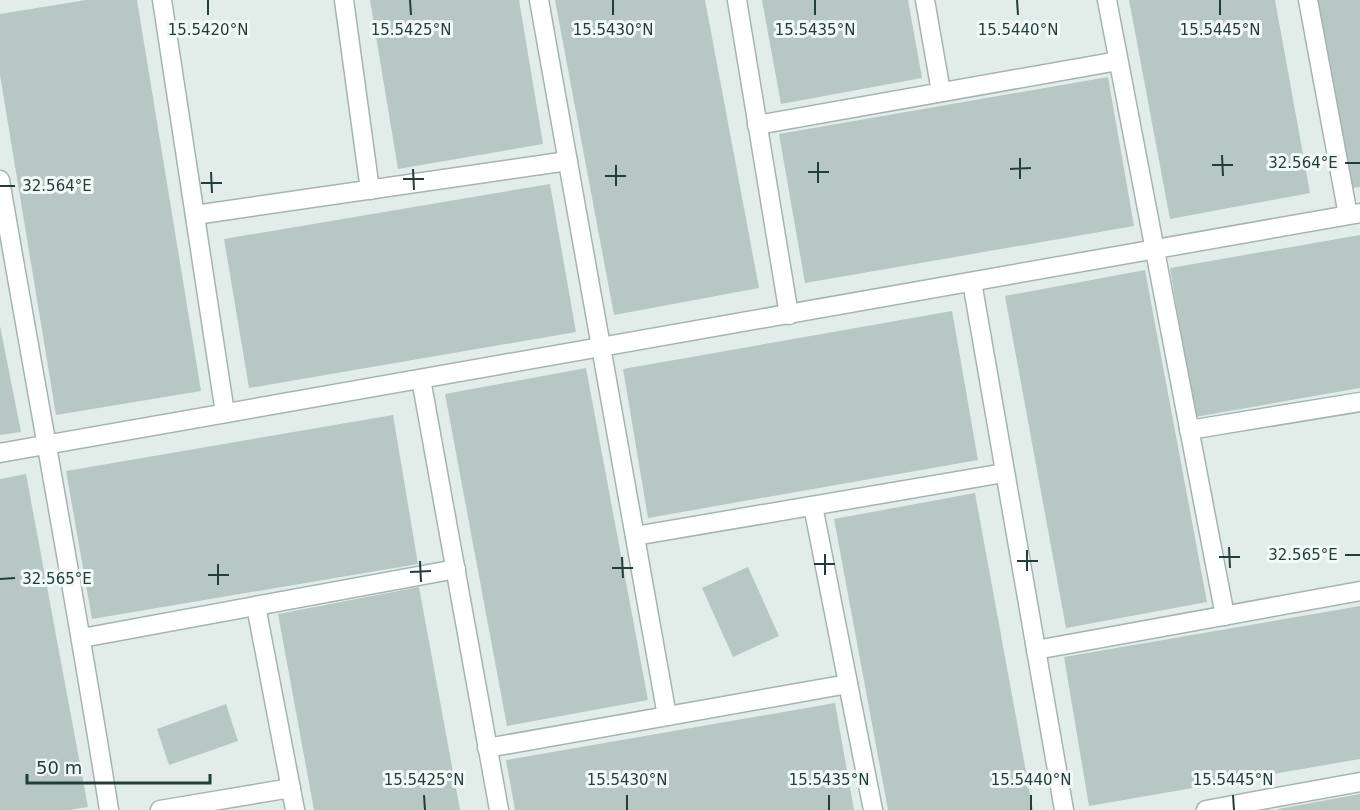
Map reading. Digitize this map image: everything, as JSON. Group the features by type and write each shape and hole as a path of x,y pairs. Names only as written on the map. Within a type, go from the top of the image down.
{"street":[{"path":"162,0 225,413"},
{"path":"344,0 370,190"},
{"path":"539,0 667,716"},
{"path":"737,0 789,315"},
{"path":"925,0 941,92"},
{"path":"1107,0 1225,616"},
{"path":"0,453 1354,214 1308,0"},
{"path":"757,125 1118,61"},
{"path":"195,215 568,161"},
{"path":"0,180 82,638 109,810"},
{"path":"972,282 1064,810"},
{"path":"421,379 499,810"},
{"path":"1189,430 1360,402"},
{"path":"635,536 1004,473"},
{"path":"813,506 873,810"},
{"path":"82,638 456,569"},
{"path":"1036,650 1360,591"},
{"path":"256,606 295,810"},
{"path":"488,748 848,684"},
{"path":"1206,810 1360,782"},
{"path":"160,810 291,788"}],"building":[{"path":"86,0 137,0 201,391 56,415 0,75 0,14"},
{"path":"370,0 519,0 543,144 398,169"},
{"path":"555,0 705,0 759,288 614,315"},
{"path":"762,0 908,0 922,78 781,104"},
{"path":"1129,0 1275,0 1310,193 1170,219"},
{"path":"1317,0 1360,0 1360,187 1352,188"},
{"path":"1108,77 1134,226 805,283 779,134"},
{"path":"550,184 576,332 249,388 224,239"},
{"path":"1360,235 1360,388 1195,417 1170,268"},
{"path":"1145,270 1207,602 1066,628 1005,296"},
{"path":"952,311 978,460 648,518 623,369"},
{"path":"0,326 21,432 0,435"},
{"path":"586,368 648,700 507,726 445,394"},
{"path":"393,415 418,564 92,619 66,471"},
{"path":"26,474 88,807 69,810 0,810 0,479"},
{"path":"975,493 1033,810 888,810 834,519"},
{"path":"748,567 779,636 733,657 702,588"},
{"path":"419,587 460,810 314,810 278,614"},
{"path":"1360,606 1360,759 1089,806 1064,657"},
{"path":"835,703 854,810 515,810 506,760"},
{"path":"226,704 238,741 169,765 157,729"},
{"path":"1360,794 1360,810 1278,809"}]}
